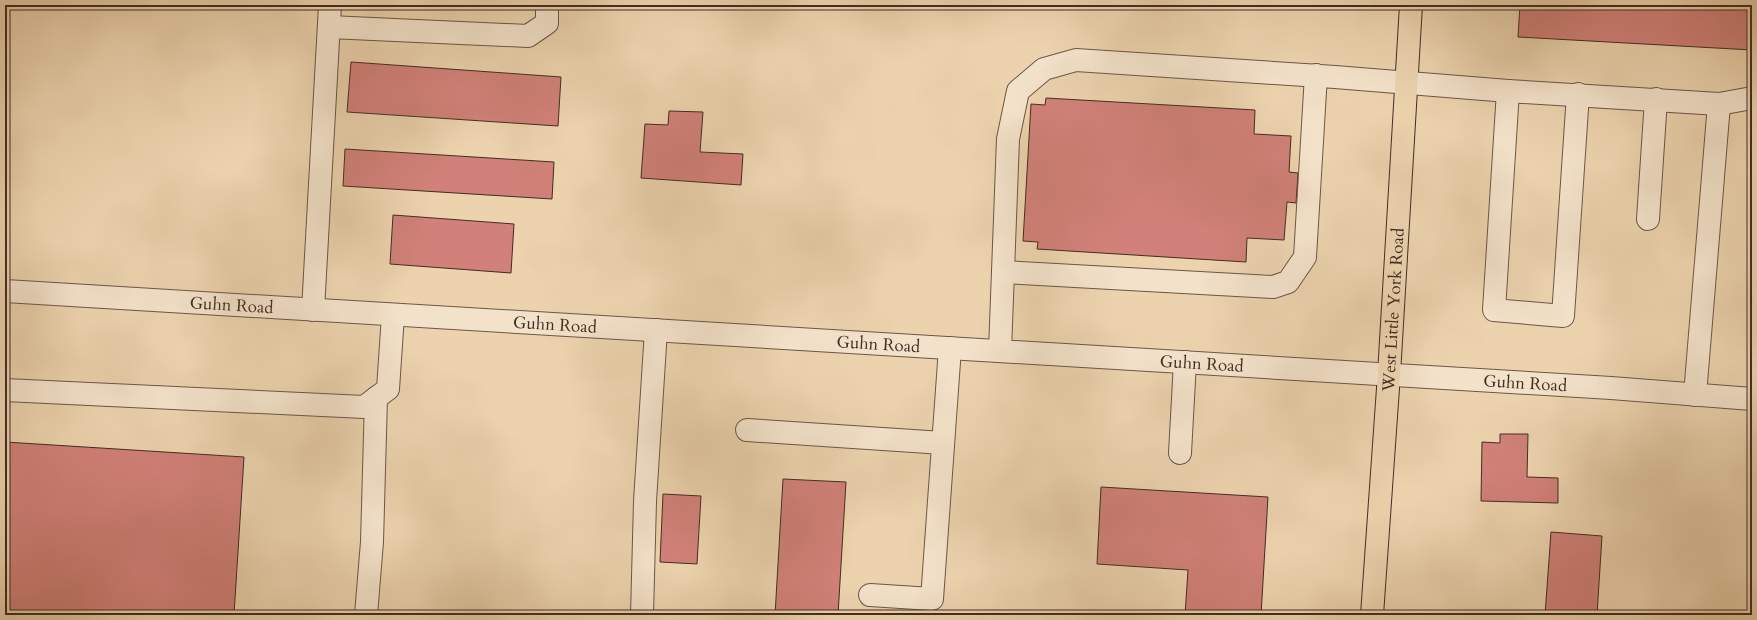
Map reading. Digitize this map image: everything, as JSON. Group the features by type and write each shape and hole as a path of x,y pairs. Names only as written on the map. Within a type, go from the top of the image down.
{"main road":[{"name":"West Little York Road","path":"1372,615 1389,374 1411,5"}],"street":[{"path":"313,310 330,5"},
{"path":"329,27 528,36 546,23 548,5"},
{"path":"1000,351 1008,139 1018,91 1044,70 1076,60 1316,76 1508,91 1578,94 1719,104 1752,98"},
{"path":"1003,272 1273,287 1288,282 1305,257 1316,76"},
{"path":"1508,91 1494,310 1563,316 1578,94"},
{"path":"1648,220 1656,99"},
{"path":"1695,395 1719,104"},
{"name":"Guhn Road","path":"5,291 1389,374 1752,399"},
{"path":"5,390 364,407 388,389 393,315"},
{"path":"642,615 645,501 656,330"},
{"path":"870,595 932,599 950,348"},
{"path":"1180,453 1185,362"},
{"path":"366,615 372,542 376,398"},
{"path":"747,430 943,443"}],"building":[{"path":"1520,5 1752,5 1752,50 1518,37"},
{"path":"351,62 561,77 558,126 347,112"},
{"path":"1046,98 1255,110 1254,134 1291,136 1289,172 1298,173 1296,203 1287,202 1284,240 1247,238 1246,262 1037,249 1038,242 1023,241 1031,104 1045,105"},
{"path":"669,111 703,112 700,152 743,154 741,185 641,178 645,124 668,125"},
{"path":"345,149 554,162 552,199 343,186"},
{"path":"393,215 514,224 511,273 390,264"},
{"path":"1500,434 1528,434 1527,477 1558,478 1558,503 1481,501 1482,442 1500,443"},
{"path":"5,442 244,457 234,615 5,615"},
{"path":"783,479 846,482 838,615 775,615"},
{"path":"1101,487 1268,497 1261,615 1185,615 1188,570 1097,564"},
{"path":"663,494 701,496 697,564 660,562"},
{"path":"1551,532 1602,536 1597,615 1545,615"}]}
